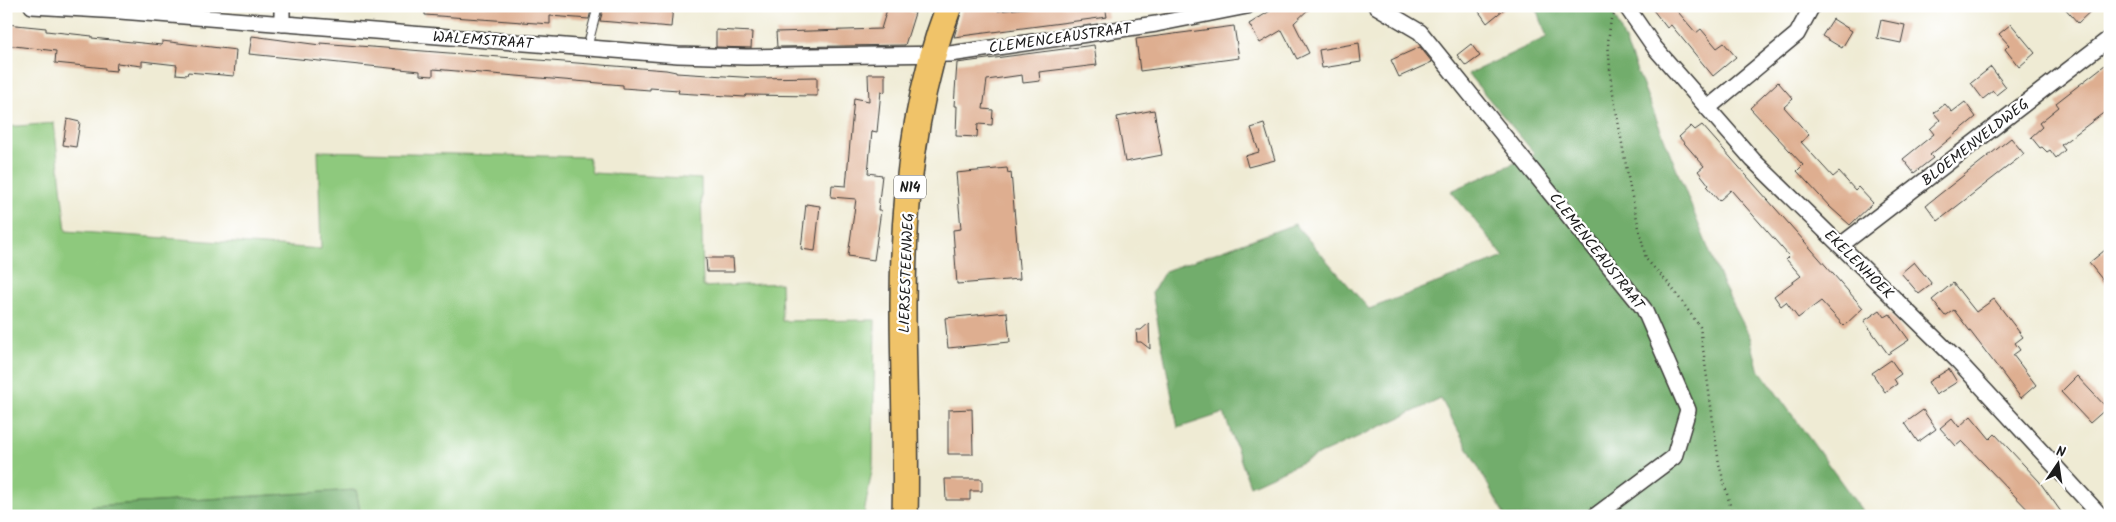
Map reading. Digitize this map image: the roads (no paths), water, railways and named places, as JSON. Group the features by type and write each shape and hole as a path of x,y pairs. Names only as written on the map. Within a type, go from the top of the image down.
{"main road":[{"name":"LIERSESTEENWEG","path":"905,516 904,252 917,120 932,55 949,6"}],"street":[{"name":"WALEMSTRAAT","path":"33,6 120,11 678,55 746,57 932,55"},
{"path":"282,6 282,24"},
{"name":"CLEMENCEAUSTRAAT","path":"932,55 1156,24 1247,6"},
{"name":"CLEMENCEAUSTRAAT","path":"1376,6 1420,32 1644,309 1688,410 1674,457 1595,516"},
{"path":"1708,108 1797,34 1812,6"},
{"name":"EKELENHOEK","path":"1621,10 1753,160 1958,361 2101,516"},
{"name":"BLOEMENVELDWEG","path":"1841,245 2110,38"}],"lane":[{"path":"587,48 598,6"}]}
